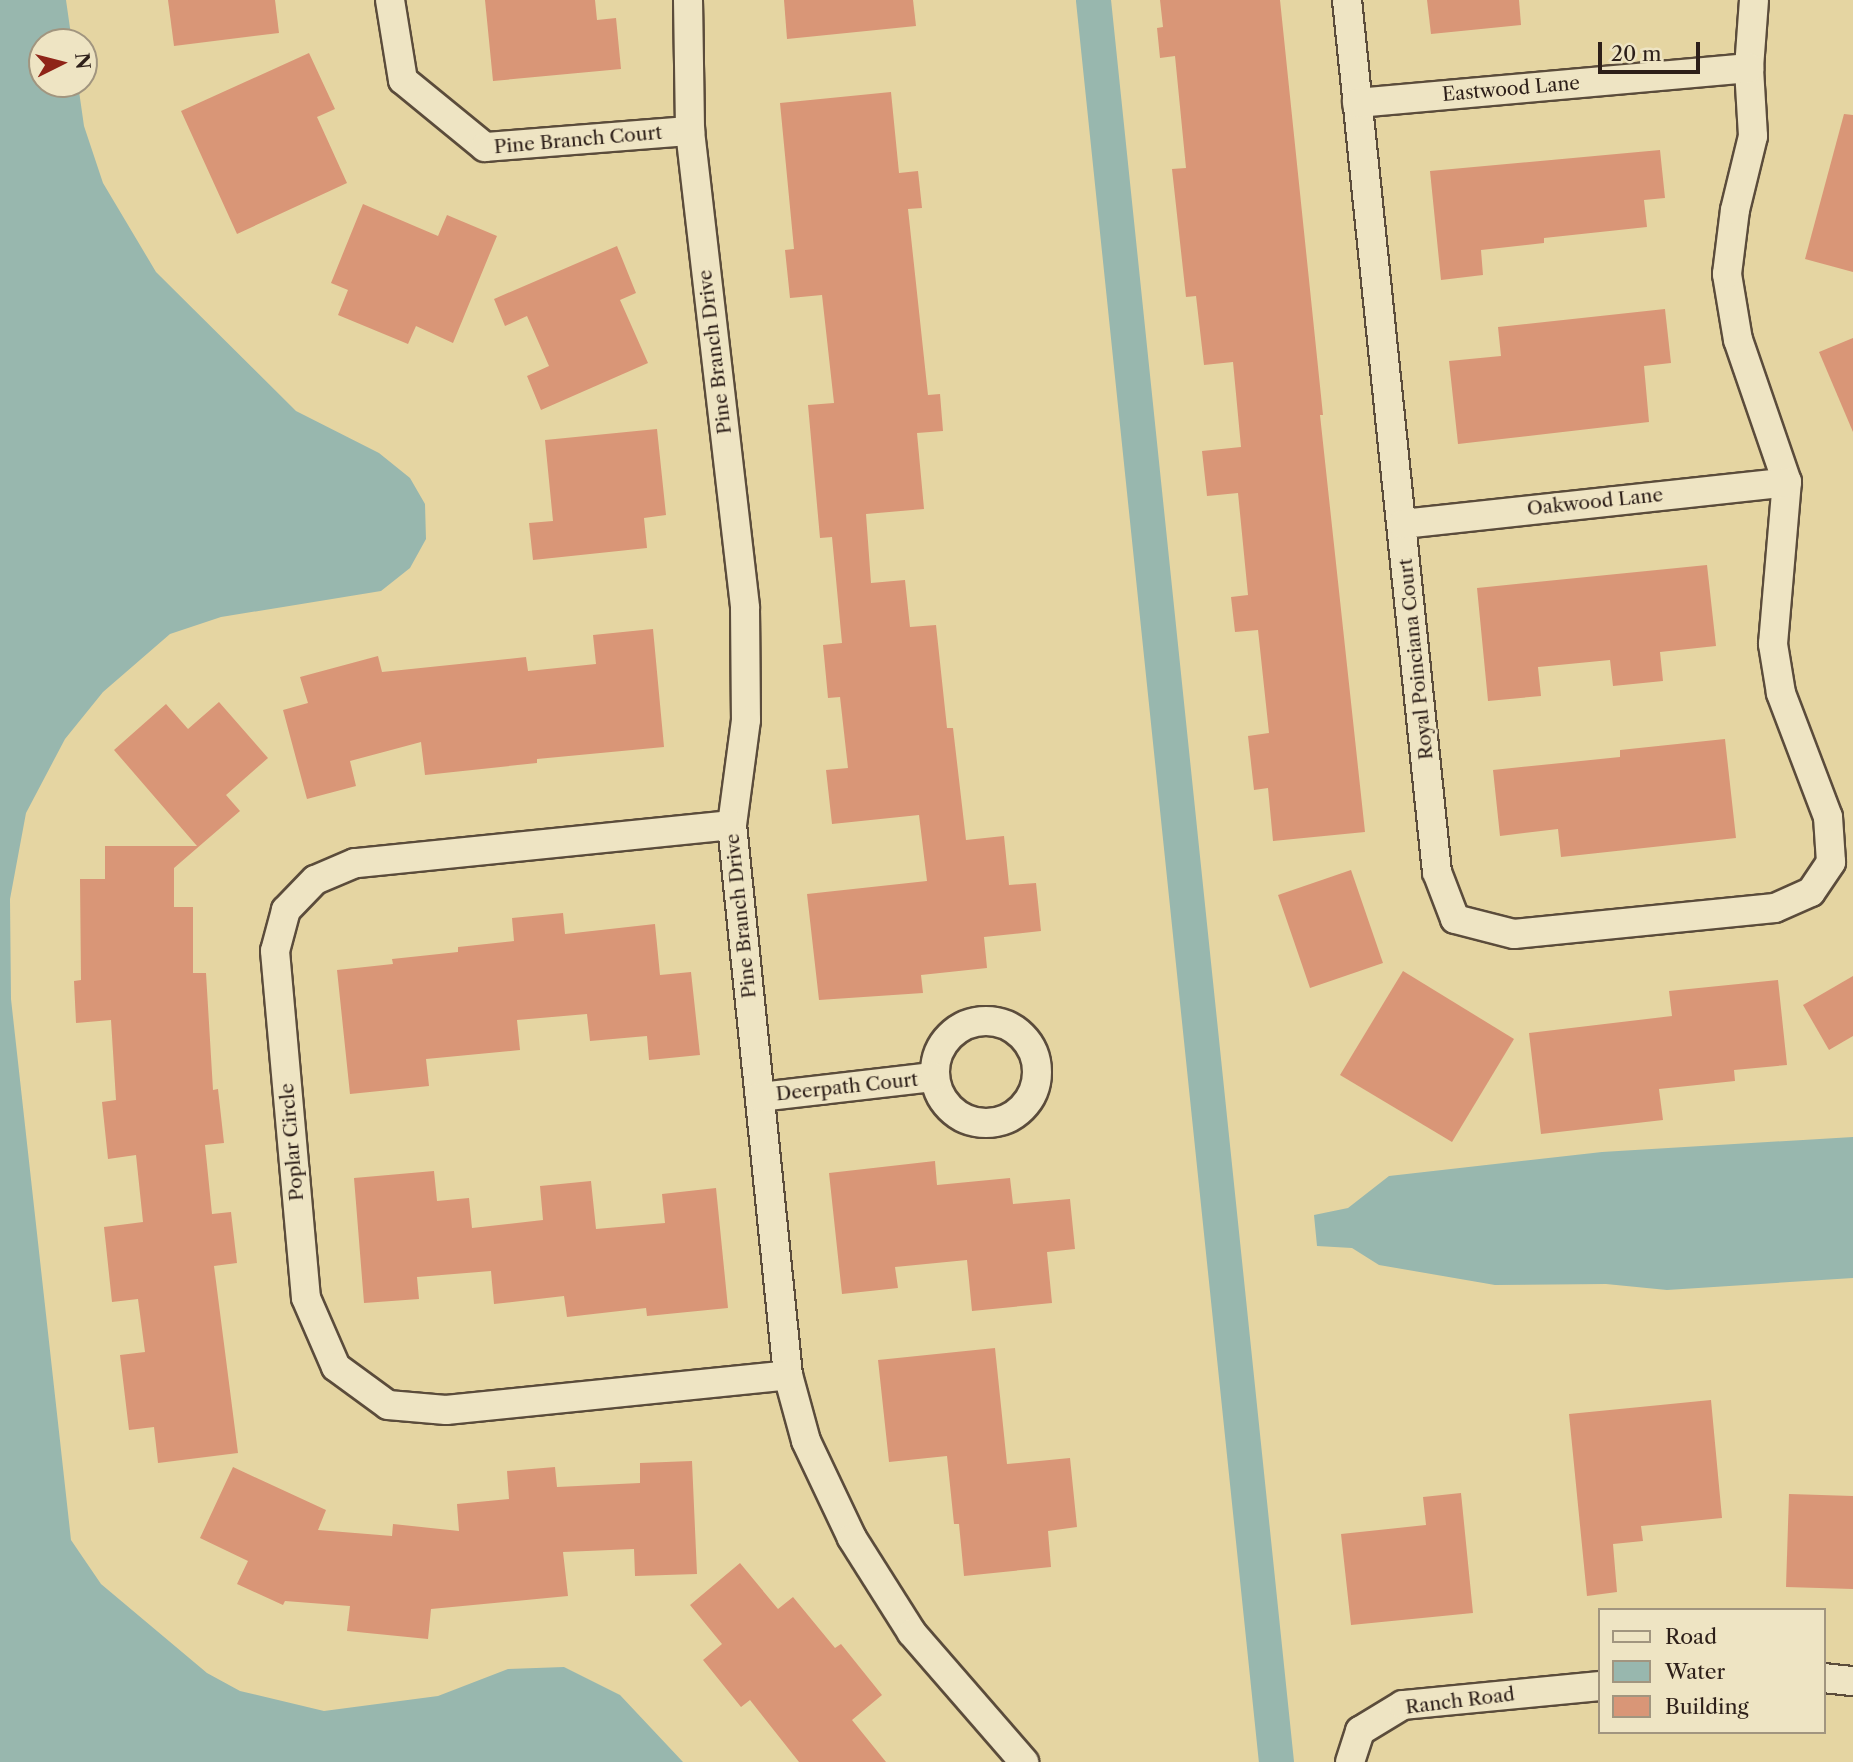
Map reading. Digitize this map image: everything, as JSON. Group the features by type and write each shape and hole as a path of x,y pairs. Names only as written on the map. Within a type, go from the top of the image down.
{"street":[{"name":"Pine Branch Court","path":"390,0 403,80 485,147 690,131"},
{"name":"Pine Branch Drive","path":"688,0 690,131 745,608 746,720 732,825 788,1376 806,1441 852,1538 912,1633 1024,1762"},
{"name":"Royal Poinciana Court","path":"1347,0 1437,872 1455,919 1514,934 1775,908 1811,892 1830,862 1828,817 1781,694 1773,644 1787,482"},
{"path":"1754,0 1749,68 1753,136 1735,210 1727,274 1738,340 1787,482"},
{"name":"Eastwood Lane","path":"1357,103 1749,68"},
{"name":"Oakwood Lane","path":"1403,524 1787,482"},
{"name":"Poplar Circle","path":"732,825 355,863 316,880 286,910 275,951 306,1298 337,1367 388,1405 446,1410 788,1376"},
{"name":"Deerpath Court","path":"760,1097 934,1077"},
{"path":"1825,1678 1853,1681"},
{"name":"Ranch Road","path":"1350,1762 1360,1731 1403,1705 1598,1686"}],"water":[{"path":"0,0 66,0 70,28 28,28 28,98 80,98 84,126 103,183 156,272 296,411 379,453 410,478 425,504 426,539 410,568 381,591 221,617 170,634 103,692 65,739 26,813 10,899 11,999 71,1540 101,1584 207,1673 240,1691 324,1711 438,1696 508,1669 564,1667 620,1695 683,1762 0,1762"},
{"path":"1853,1137 1853,1278 1667,1290 1606,1284 1495,1285 1379,1265 1352,1248 1317,1246 1314,1215 1348,1208 1389,1176 1602,1152"}],"building":[{"path":"168,0 275,0 279,33 174,46"},
{"path":"485,0 595,0 597,20 616,18 621,69 493,81"},
{"path":"784,0 913,0 916,26 787,39"},
{"path":"1160,0 1280,0 1323,415 1320,415 1365,832 1273,841 1268,788 1254,790 1248,736 1269,733 1258,630 1235,632 1231,597 1248,595 1238,493 1207,496 1202,451 1241,447 1233,362 1204,365 1196,296 1186,297 1172,169 1186,168 1175,56 1160,58 1157,28 1163,27"},
{"path":"1427,0 1519,0 1521,25 1431,34"},
{"path":"309,53 335,109 317,117 347,183 237,234 181,111"},
{"path":"891,92 899,173 918,171 922,208 908,209 928,395 940,394 943,431 917,433 924,509 866,514 871,583 905,580 910,627 936,625 947,728 953,728 966,840 1004,836 1009,885 1036,883 1041,931 984,937 987,968 921,975 923,993 819,1000 807,894 927,881 919,815 832,824 826,770 848,768 840,697 828,698 823,645 842,643 832,537 820,538 808,405 834,403 822,295 790,298 785,250 794,249 780,103"},
{"path":"1844,114 1853,115 1853,272 1805,259"},
{"path":"1660,150 1665,198 1644,200 1647,227 1544,238 1544,243 1481,250 1483,275 1441,280 1430,171"},
{"path":"363,204 438,236 447,215 497,236 453,343 416,326 408,344 338,315 348,290 331,283"},
{"path":"617,246 636,293 620,300 648,363 541,410 527,376 549,366 527,316 505,326 494,299"},
{"path":"1665,309 1671,363 1644,366 1649,422 1458,444 1449,361 1501,356 1498,327"},
{"path":"1853,338 1853,432 1819,352"},
{"path":"657,429 666,515 644,518 647,548 533,560 529,523 553,521 545,440"},
{"path":"1707,565 1716,646 1660,652 1663,681 1613,686 1610,660 1538,667 1541,696 1488,701 1477,588"},
{"path":"653,629 664,747 537,759 537,763 425,775 421,742 350,761 356,786 307,799 283,710 308,703 300,677 378,656 382,672 526,657 528,671 596,664 593,635"},
{"path":"219,702 268,758 226,795 240,811 174,868 174,907 193,907 193,973 206,973 213,1090 218,1089 224,1143 205,1145 212,1214 231,1212 237,1263 214,1266 238,1453 158,1463 154,1427 129,1430 120,1355 145,1352 138,1299 112,1302 104,1227 143,1222 136,1155 108,1159 102,1102 116,1100 111,1020 76,1023 74,981 81,980 80,879 105,879 105,846 197,846 114,750 166,704 188,729"},
{"path":"1725,739 1736,838 1561,857 1558,829 1500,836 1493,770 1620,757 1620,750"},
{"path":"1351,870 1383,963 1310,988 1278,895"},
{"path":"563,913 565,934 655,924 660,975 691,972 700,1055 649,1060 647,1036 590,1041 587,1014 517,1020 520,1050 426,1059 429,1086 350,1094 337,970 393,964 392,959 458,952 458,947 514,941 512,918"},
{"path":"1403,971 1514,1039 1452,1142 1340,1075"},
{"path":"1853,976 1853,1036 1829,1050 1803,1005"},
{"path":"1778,980 1787,1065 1734,1070 1735,1081 1659,1089 1663,1120 1541,1134 1529,1033 1672,1016 1669,991"},
{"path":"935,1161 937,1185 1010,1178 1013,1204 1070,1199 1075,1249 1047,1252 1052,1303 972,1311 967,1260 895,1267 898,1288 842,1294 829,1173"},
{"path":"434,1171 437,1201 469,1198 472,1228 543,1220 540,1186 591,1181 596,1229 665,1223 662,1194 716,1188 728,1308 647,1316 646,1308 567,1317 564,1296 494,1304 491,1271 417,1277 419,1299 364,1303 354,1178"},
{"path":"995,1348 1007,1464 1070,1458 1077,1527 1048,1531 1051,1567 964,1576 959,1524 954,1524 947,1456 889,1462 878,1360"},
{"path":"1711,1400 1722,1518 1641,1526 1643,1541 1613,1544 1617,1592 1587,1596 1569,1414"},
{"path":"692,1461 697,1574 635,1576 634,1549 563,1552 568,1596 431,1609 428,1639 347,1631 350,1606 285,1601 283,1605 237,1584 248,1561 200,1538 233,1467 326,1510 318,1530 392,1536 393,1524 459,1531 457,1504 509,1499 507,1471 555,1467 557,1487 640,1483 640,1463"},
{"path":"1461,1493 1473,1613 1351,1625 1341,1534 1426,1525 1423,1497"},
{"path":"1789,1494 1853,1496 1853,1589 1786,1587"},
{"path":"740,1563 778,1609 793,1597 835,1648 841,1644 882,1695 852,1720 886,1762 799,1762 750,1700 741,1707 703,1660 722,1644 690,1605"}],"waterway":[{"path":"1093,0 1276,1762"}]}
